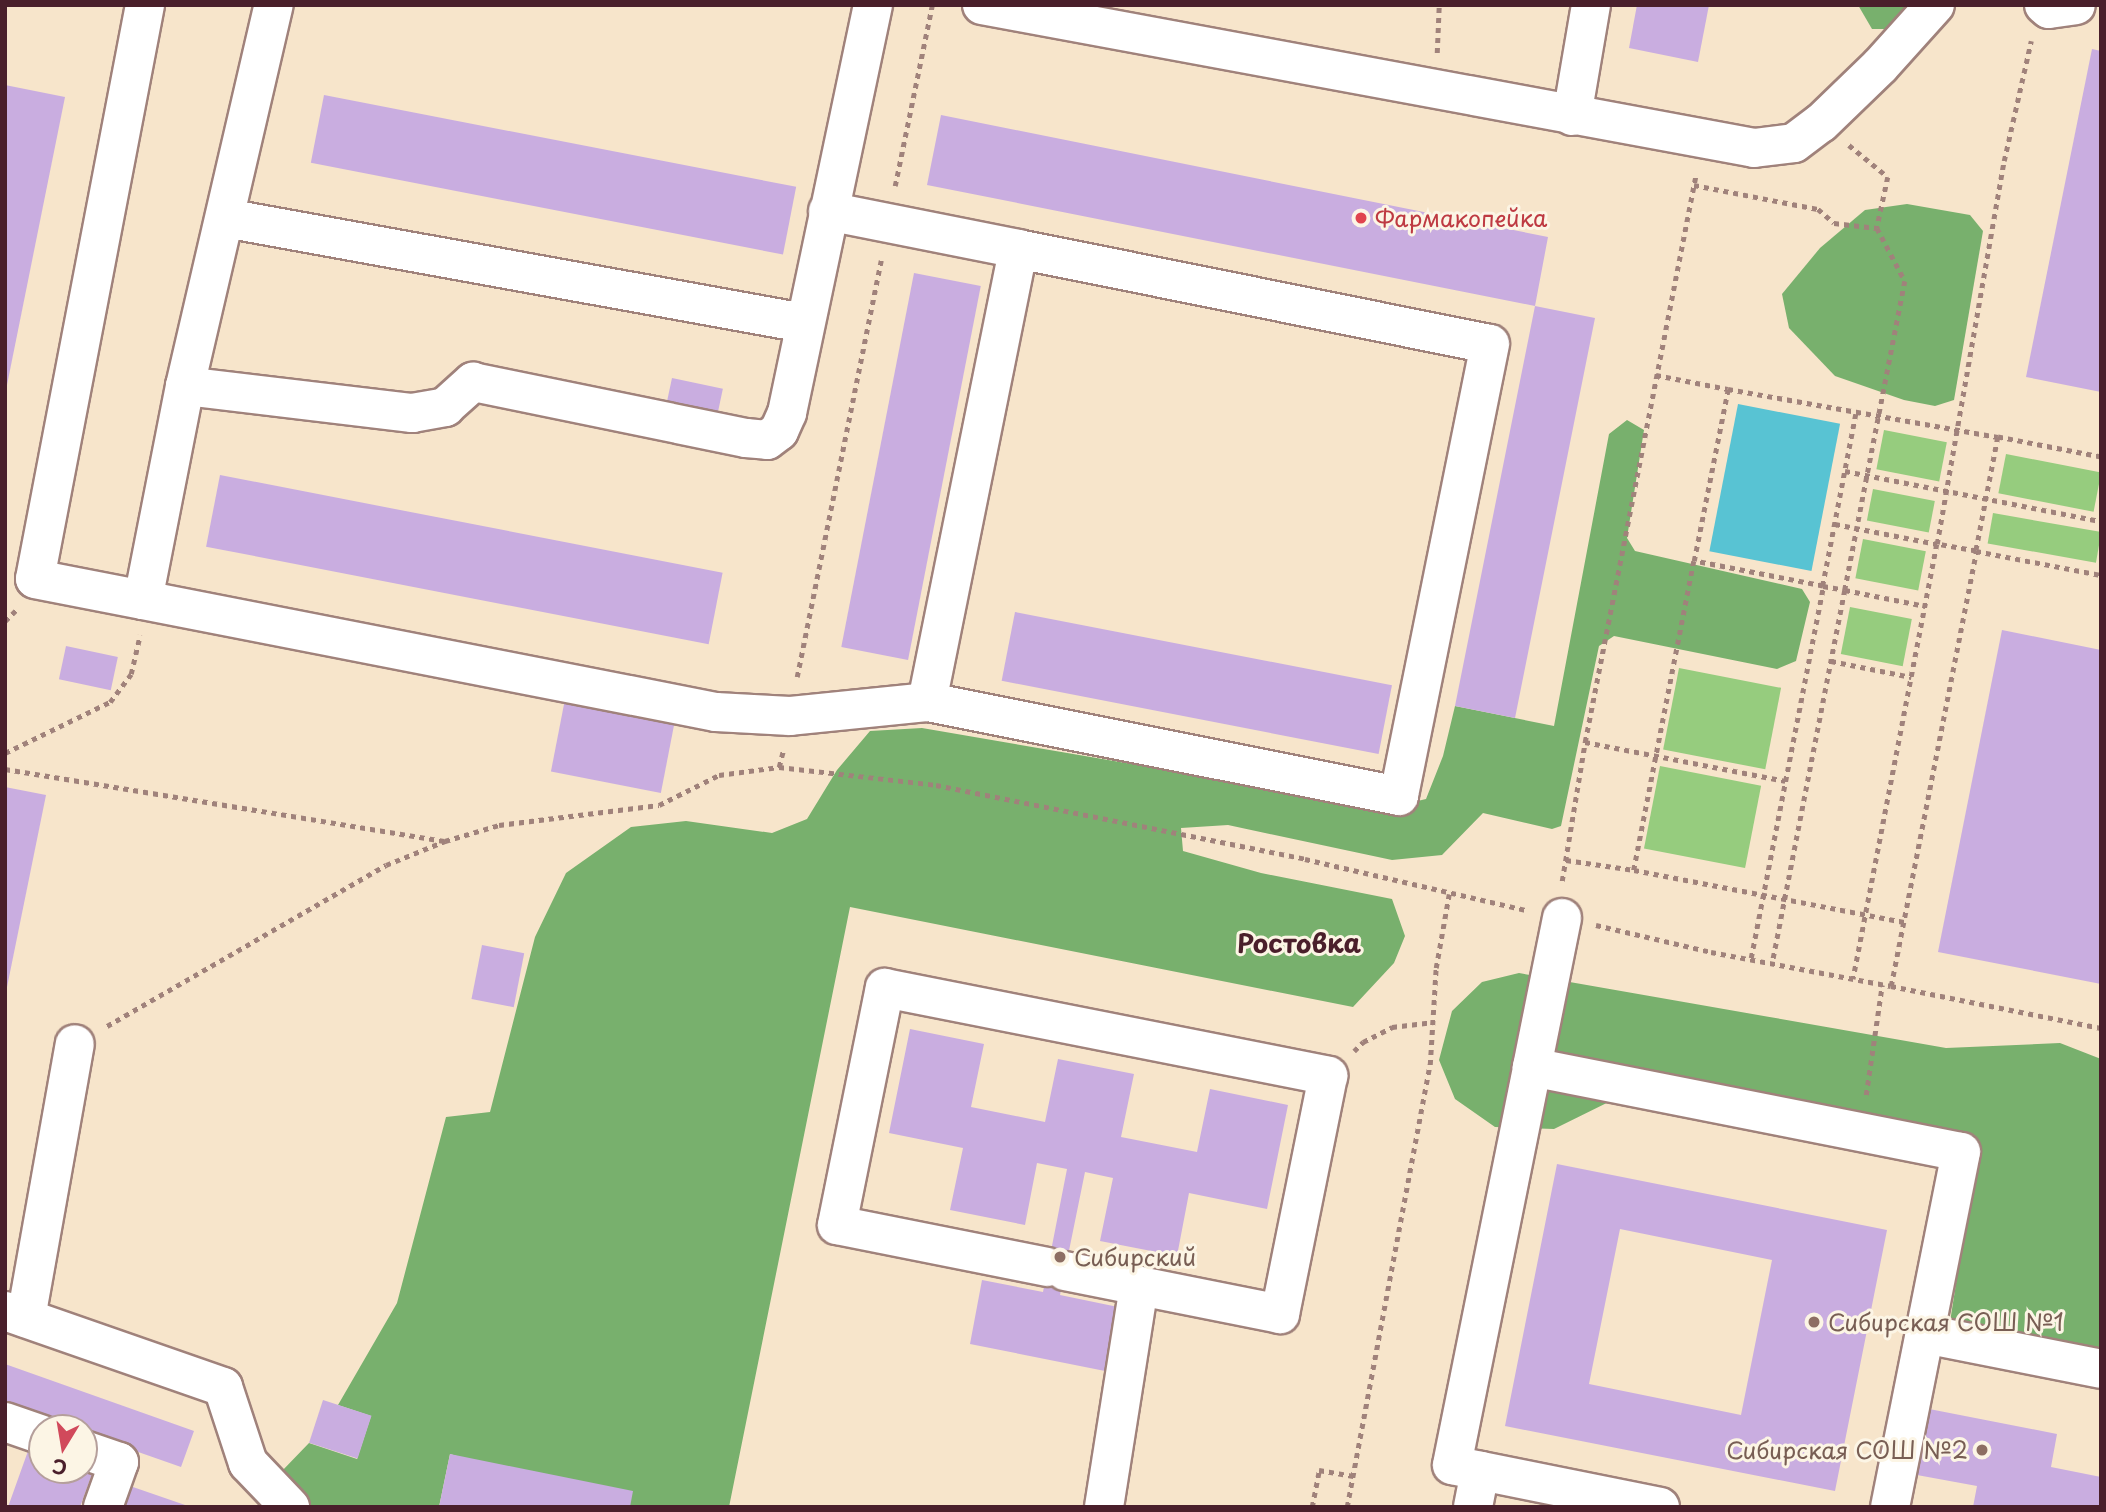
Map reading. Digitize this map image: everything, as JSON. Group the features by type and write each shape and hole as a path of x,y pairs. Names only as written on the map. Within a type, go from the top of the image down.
{"street":[{"path":"145,5 35,579 716,712 790,716 927,702 1399,796 1490,344 828,211"},
{"path":"145,601 185,386 274,5"},
{"path":"185,386 412,413 445,407 473,382 767,440 779,431 787,413 873,5"},
{"path":"982,5 1063,12 1430,89 1754,148 1794,143 1821,123 1880,66 1935,5"},
{"path":"1572,116 1591,5"},
{"path":"2039,19 2049,9 2076,5"},
{"path":"225,218 804,323"},
{"path":"927,702 1018,249"},
{"path":"1558,917 1532,1067 1452,1465 1476,1489 1660,1507"},
{"path":"885,988 1328,1076 1280,1314 837,1225 885,988"},
{"path":"75,1044 15,1314 223,1387 248,1463 289,1507"},
{"path":"1532,1067 1961,1153 1890,1507"},
{"path":"1104,1507 1139,1286"},
{"path":"1925,1334 2101,1369"},
{"path":"98,1455 119,1462 103,1507"}],"path":[{"path":"779,767 932,5"},
{"path":"1430,89 1437,55 1439,5"},
{"path":"1853,979 1959,430 2004,161 2039,19"},
{"path":"1773,962 1905,281 1877,228 1888,177 1821,123"},
{"path":"1558,917 1585,742 1702,139"},
{"path":"1693,185 1818,209 1834,223 1877,228"},
{"path":"1656,375 1856,414 1861,411 1879,414 2101,457"},
{"path":"1634,870 1728,389"},
{"path":"1751,958 1856,414"},
{"path":"1891,986 1998,438"},
{"path":"1845,471 2101,521"},
{"path":"1835,524 2101,575"},
{"path":"1694,561 1925,606"},
{"path":"5,753 110,702 131,674 145,601"},
{"path":"1831,661 1911,677"},
{"path":"1585,742 1785,781"},
{"path":"75,1044 386,865 445,841 499,825 659,805 719,775 779,767 936,785 1305,859 1711,952 2101,1028"},
{"path":"5,769 445,841"},
{"path":"1566,860 1634,870 1904,922"},
{"path":"1347,1507 1427,1078 1434,1022 1436,968 1449,894"},
{"path":"1861,1132 1882,985"},
{"path":"1328,1076 1363,1042 1392,1027 1434,1022"},
{"path":"1312,1507 1319,1470 1353,1476"}],"green space":[{"path":"1858,5 1908,5 1887,29 1872,29"},
{"path":"1907,204 1970,215 1983,231 1954,400 1935,406 1904,400 1835,376 1789,328 1782,294 1820,248 1865,210"},
{"path":"1627,420 1644,430 1627,538 1635,551 1802,589 1810,602 1796,661 1777,669 1614,636 1599,646 1561,826 1552,829 1483,813 1442,855 1392,860 1228,825 1181,828 1183,851 1261,873 1392,899 1405,936 1394,963 1353,1007 850,907 729,1507 630,1507 450,1454 439,1507 312,1507 281,1472 309,1443 357,1459 371,1416 338,1405 397,1303 446,1117 490,1112 535,937 566,873 631,827 686,821 772,833 807,819 837,770 870,731 922,728 1388,808 1426,799 1443,756 1455,706 1554,726 1609,434"},
{"path":"1884,430 1947,442 1939,481 1876,469"},
{"path":"2006,454 2101,472 2094,512 1998,493"},
{"path":"1873,489 1935,501 1929,532 1867,520"},
{"path":"1993,513 2101,532 2096,563 1988,544"},
{"path":"1863,539 1926,551 1918,590 1855,578"},
{"path":"1850,607 1912,619 1903,666 1841,654"},
{"path":"1679,668 1781,688 1765,769 1663,749"},
{"path":"1660,766 1761,786 1745,868 1644,848"},
{"path":"1519,973 1946,1048 2060,1043 2101,1059 2101,1365 1950,1322 1976,1156 1635,1089 1554,1129 1495,1127 1455,1099 1439,1060 1452,1011 1482,982"}],"water":[{"path":"1738,404 1840,424 1811,571 1709,551"}],"building":[{"path":"1637,5 1709,5 1698,62 1629,48"},
{"path":"2092,49 2101,51 2101,392 2026,377"},
{"path":"5,85 65,97 6,390 5,390"},
{"path":"324,95 796,187 783,255 311,163"},
{"path":"941,115 1548,237 1535,306 927,185"},
{"path":"914,273 981,286 908,660 841,647"},
{"path":"1535,306 1595,318 1515,718 1455,706"},
{"path":"672,378 723,389 716,419 666,408"},
{"path":"220,475 723,573 709,644 206,547"},
{"path":"1015,612 1392,685 1379,754 1002,681"},
{"path":"2002,630 2101,650 2101,984 1938,952"},
{"path":"66,646 118,657 111,690 59,679"},
{"path":"566,694 676,715 661,793 551,772"},
{"path":"5,787 46,795 6,992 5,992"},
{"path":"482,945 524,953 514,1007 472,999"},
{"path":"910,1029 984,1044 971,1107 1045,1122 1058,1059 1134,1074 1121,1137 1197,1152 1210,1089 1288,1105 1267,1209 1189,1193 1177,1256 1100,1241 1113,1178 1085,1172 1060,1295 1118,1307 1105,1371 970,1344 982,1280 1043,1292 1067,1169 1037,1163 1025,1225 950,1210 963,1148 889,1133"},
{"name":"Сибирская СОШ №1","path":"1557,1164 1887,1230 1835,1491 1505,1426","holes":["1620,1229 1772,1260 1741,1415 1589,1384"]},
{"path":"5,1364 194,1431 181,1467 98,1438 98,1414 30,1414 5,1405"},
{"path":"323,1400 372,1416 358,1459 309,1443"},
{"name":"Сибирская СОШ №2","path":"1919,1407 2057,1434 2051,1467 2101,1477 2101,1507 1973,1507 1977,1486 1906,1473"},
{"path":"28,1451 28,1484 88,1484 80,1507 8,1507"},
{"path":"450,1454 633,1491 630,1507 439,1507"},
{"path":"130,1486 188,1506 188,1507 123,1507"}],"place":[{"name":"Фармакопейка","path":"1361,218"},
{"name":"Сибирский","path":"1060,1257"},
{"name":"Сибирская СОШ №1","path":"1814,1322"},
{"name":"Сибирская СОШ №2","path":"1982,1450"}],"district":[{"name":"Ростовка","path":"1299,943"}]}
